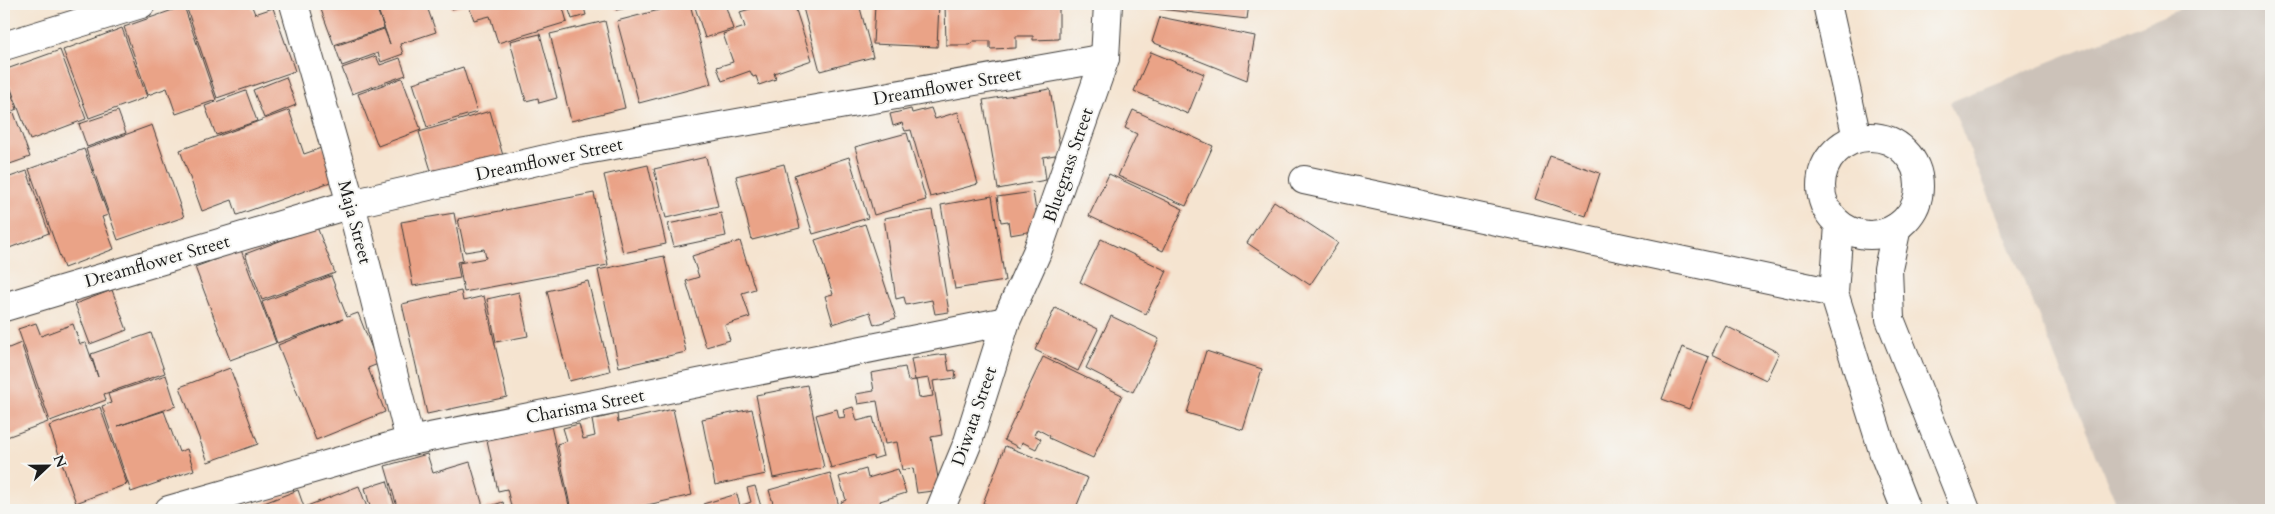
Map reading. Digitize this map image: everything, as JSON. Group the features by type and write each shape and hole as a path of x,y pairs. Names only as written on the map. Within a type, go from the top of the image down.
{"street":[{"path":"4,46 141,4"},
{"name":"Maja Street","path":"294,4 351,204 410,441"},
{"name":"Bluegrass Street","path":"1006,321 1038,252 1105,58 1108,4"},
{"path":"1827,4 1857,138"},
{"name":"Dreamflower Street","path":"4,307 351,204 590,149 1105,58"},
{"path":"1873,136 1888,140 1901,148 1912,159 1918,173 1920,189 1916,204 1909,217 1897,227 1883,234 1868,235 1853,232 1839,225 1823,199 1824,168 1832,155 1843,145 1857,138 1873,136"},
{"path":"1304,180 1834,293"},
{"path":"1839,225 1834,293 1884,454 1906,510"},
{"path":"1897,227 1888,269 1890,319 1966,510"},
{"name":"Charisma Street","path":"169,510 410,441 1006,321"},
{"name":"Diwata Street","path":"940,510 968,442 1006,321"}],"shaded area":[{"path":"2193,4 2271,4 2271,510 2119,510 1950,102"}],"building":[{"path":"194,4 251,4 255,14 273,8 295,71 217,98 186,6"},
{"path":"319,4 375,4 384,28 334,45"},
{"path":"376,4 426,4 436,32 400,44 403,54 381,62 378,53 342,66 335,46 384,29 390,44"},
{"path":"450,4 468,4 452,9"},
{"path":"468,4 562,4 567,22 498,43 490,16 474,20"},
{"path":"567,4 583,4 586,15 572,19"},
{"path":"615,4 643,4 643,5 616,10"},
{"path":"682,4 690,4 711,84 639,103 617,21"},
{"path":"694,4 725,4 733,29 705,38"},
{"path":"766,4 794,4 812,60 774,73 776,79 759,85 756,76 753,77 750,71 722,81 717,67 733,62 723,34 745,27 740,12"},
{"path":"802,4 859,4 873,57 820,71"},
{"path":"875,4 939,4 937,47 873,44"},
{"path":"945,4 1059,4 1059,39 1033,40 1033,36 1016,36 1016,48 990,49 990,41 974,41 969,45 946,45"},
{"path":"1161,4 1249,4 1247,19 1160,9"},
{"path":"184,6 216,100 176,114 167,88 148,95 124,27"},
{"path":"1160,17 1255,36 1247,80 1152,42"},
{"path":"605,21 625,108 571,121 550,34"},
{"path":"122,28 147,97 89,118 63,50"},
{"path":"540,34 557,98 539,103 538,98 526,101 510,41"},
{"path":"60,50 86,119 30,140 4,70"},
{"path":"1151,52 1204,74 1188,114 1134,91"},
{"path":"376,56 380,65 400,58 406,75 352,94 342,68"},
{"path":"463,67 477,112 427,127 413,83"},
{"path":"4,74 17,109 4,114"},
{"path":"286,77 296,105 264,118 253,90"},
{"path":"402,78 421,130 378,146 358,94"},
{"path":"1050,89 1061,154 1043,157 1046,180 998,189 983,100"},
{"path":"246,91 257,121 216,135 205,106"},
{"path":"931,108 935,119 958,112 978,184 930,197 911,130 905,131 902,123 893,126 890,114 911,109 912,113"},
{"path":"289,110 304,154 324,147 336,180 237,215 232,200 202,211 180,150"},
{"path":"1133,110 1213,146 1186,206 1118,176 1137,134 1125,128"},
{"path":"118,111 126,133 87,147 79,124"},
{"path":"490,111 504,159 434,180 419,132"},
{"path":"14,113 30,157 4,166 4,117"},
{"path":"152,125 184,217 118,240 86,149"},
{"path":"907,133 926,200 874,215 855,147"},
{"path":"84,149 108,215 102,217 114,249 64,268 29,169"},
{"path":"1550,156 1600,173 1586,216 1535,199"},
{"path":"706,157 718,206 666,218 654,169"},
{"path":"849,157 868,218 813,234 794,175"},
{"path":"784,164 800,228 752,240 736,176"},
{"path":"648,165 666,244 623,253 604,175"},
{"path":"27,171 49,233 4,250 4,179"},
{"path":"1109,174 1183,209 1163,251 1089,216"},
{"path":"1033,192 1039,230 1010,235 1008,221 1001,222 997,197"},
{"path":"594,193 608,265 464,292 459,263 486,258 484,249 465,252 458,219"},
{"path":"992,196 1005,281 955,289 941,205"},
{"path":"1274,201 1338,243 1310,285 1247,243"},
{"path":"932,210 949,312 935,314 932,300 906,305 904,297 896,299 884,218"},
{"path":"454,213 463,261 457,262 460,278 413,286 401,222"},
{"path":"721,213 726,236 674,247 668,224"},
{"path":"865,224 896,318 874,325 870,312 833,324 825,296 833,294 815,240"},
{"path":"317,227 335,273 262,300 245,254"},
{"path":"1101,239 1167,271 1146,314 1080,282"},
{"path":"740,241 755,289 742,293 750,317 725,325 730,340 706,347 686,281 699,277 692,256"},
{"path":"241,250 276,343 230,360 195,267"},
{"path":"664,256 686,352 619,367 598,270"},
{"path":"331,276 347,317 358,313 378,364 368,368 385,412 316,440 278,345 343,319 277,343 262,302"},
{"path":"588,281 610,371 569,381 547,291"},
{"path":"112,290 127,330 90,344 75,304"},
{"path":"461,291 463,301 484,296 507,397 427,414 402,304"},
{"path":"519,292 528,336 496,342 487,299"},
{"path":"1055,308 1098,329 1078,371 1035,350"},
{"path":"1111,316 1159,339 1133,392 1086,368"},
{"path":"36,323 41,336 73,324 80,344 86,343 98,377 91,354 151,333 165,373 104,394 106,400 50,421 18,329"},
{"path":"1726,326 1779,353 1766,380 1712,354"},
{"path":"21,343 48,422 4,438 4,350"},
{"path":"1682,347 1709,357 1689,409 1662,399"},
{"path":"1206,351 1262,369 1243,430 1187,413"},
{"path":"946,354 949,371 955,370 956,378 933,381 942,435 931,437 940,490 917,493 913,468 902,470 897,442 885,444 877,401 858,404 856,394 874,391 871,373 905,367 908,381 916,380 919,398 933,396 929,378 915,380 911,359"},
{"path":"1043,357 1122,395 1093,458 1049,438 1050,436 1037,429 1034,435 1041,439 1036,449 1022,442 1020,448 1004,440"},
{"path":"230,368 258,444 208,462 180,387"},
{"path":"166,375 176,406 118,426 164,411 179,452 187,449 194,470 131,492 102,406 111,403 108,394"},
{"path":"807,385 824,468 773,478 756,395"},
{"path":"100,407 127,484 76,503 49,426"},
{"path":"853,407 857,421 873,417 883,456 873,459 873,456 831,468 816,415 837,409 839,418 845,417 843,410"},
{"path":"673,409 692,495 625,510 571,510 557,444 567,441 563,428 579,424 583,439 595,436 592,420 617,414 618,422"},
{"path":"752,409 766,474 715,485 702,419"},
{"path":"551,426 570,510 512,510 507,489 498,491 487,440"},
{"path":"1005,446 1088,478 1075,510 1002,510 983,503"},
{"path":"427,454 433,473 470,462 483,506 469,510 398,510 385,466"},
{"path":"866,469 868,478 898,469 906,493 880,501 882,510 843,510 841,502 846,500 839,477"},
{"path":"830,473 840,510 775,510 769,490"},
{"path":"387,481 396,510 371,510 365,488"},
{"path":"359,486 368,510 308,510 307,506"},
{"path":"755,486 762,510 704,510 703,504 737,494 740,506 751,502 747,488"},
{"path":"298,490 305,510 246,510"},
{"path":"503,502 505,510 478,510"}]}
